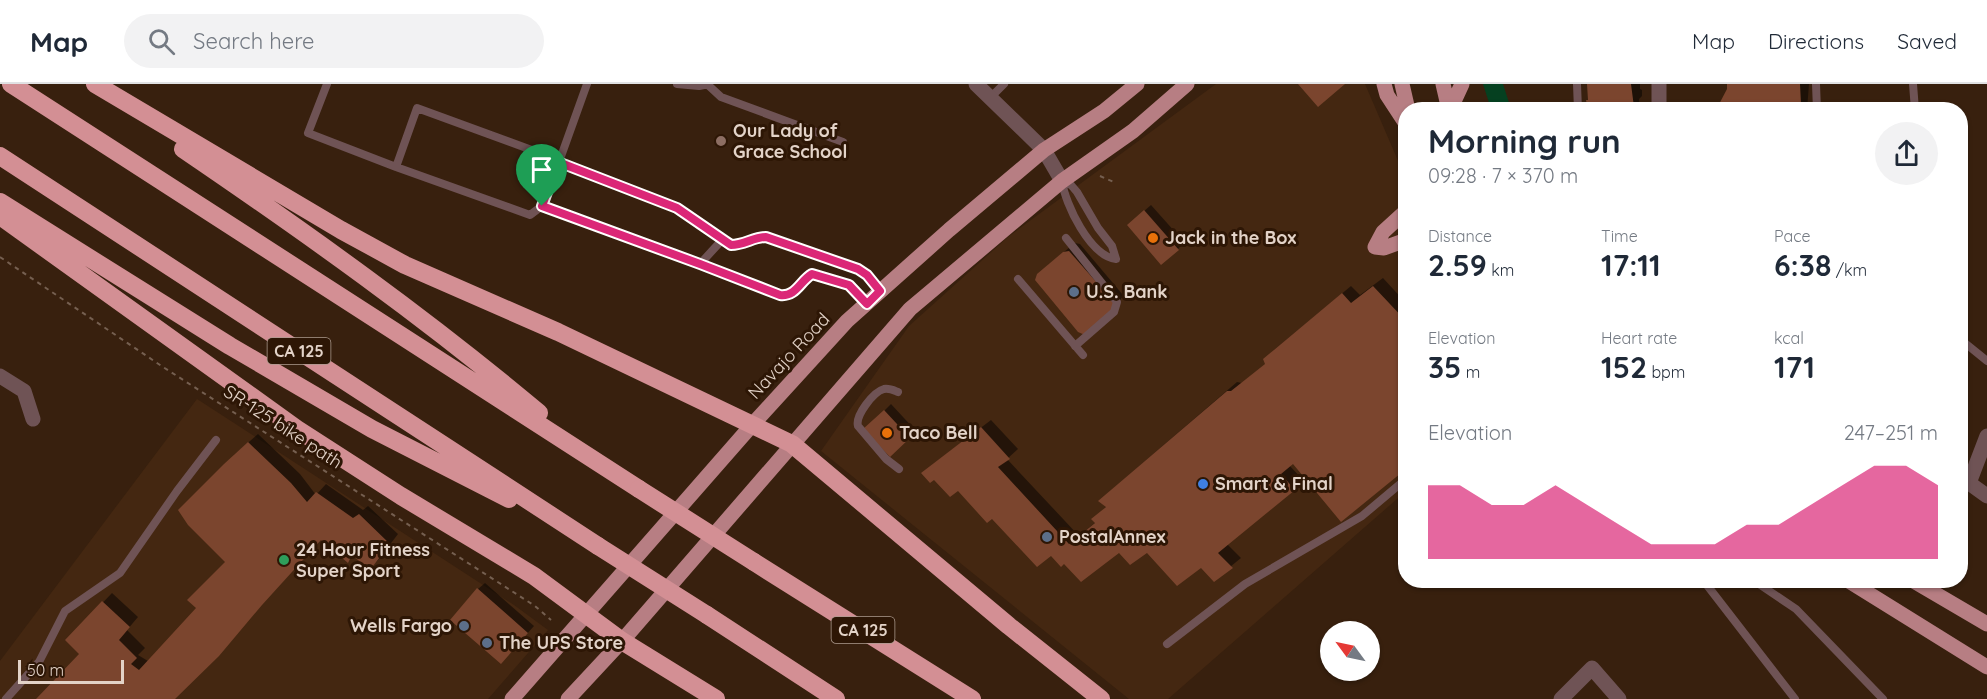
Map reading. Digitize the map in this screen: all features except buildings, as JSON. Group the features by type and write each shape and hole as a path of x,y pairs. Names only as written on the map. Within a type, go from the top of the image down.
{"highway":[{"name":"CA 125","path":"11,84 639,489 972,699"},
{"path":"87,84 261,202 457,346 598,462"},
{"path":"95,84 341,230 405,265 558,332 792,444 1009,626 1101,699"},
{"name":"CA 125","path":"0,156 836,699"},
{"path":"0,202 230,346 372,429 598,546"},
{"path":"0,216 297,429 401,496 534,576 622,642 716,699"}],"main road":[{"name":"Navajo Road","path":"512,699 752,425 847,321 949,230 1044,150 1104,111 1137,84"},
{"path":"568,699 622,642 910,309 1062,181 1133,131 1186,84"},
{"path":"1384,84 1387,95 1398,112"},
{"path":"1401,84 1406,102"},
{"path":"1443,84 1448,102"},
{"path":"1454,102 1462,84"},
{"path":"1398,218 1383,232 1375,247 1384,248 1398,243"},
{"path":"1860,588 1987,667"},
{"path":"1926,588 1987,624"}],"street":[{"path":"976,84 1044,150 1062,181"},
{"path":"1659,84 1659,102"},
{"path":"0,376 24,391 33,419"},
{"path":"1968,474 1987,436"},
{"path":"1968,482 1987,496"},
{"path":"1561,699 1592,668 1619,699"}],"lane":[{"path":"327,84 308,134 530,216 542,206 587,84"},
{"path":"677,84 699,87 708,84 721,97 843,142"},
{"path":"990,98 1004,84"},
{"path":"1577,84 1578,102"},
{"path":"1816,84 1816,102"},
{"path":"1913,84 1914,102"},
{"path":"396,167 417,108 548,156 558,162 677,208 731,245 738,245 757,237 766,237 858,269 867,275 880,291"},
{"path":"1062,181 1071,185 1077,192 1098,228 1112,246 1116,259 1103,255 1080,226 1065,199 1062,181"},
{"path":"542,206 780,295 787,296 792,293 812,274 849,285 867,304"},
{"path":"1066,238 1118,302 1114,312 1075,346"},
{"path":"700,264 722,240"},
{"path":"1018,279 1083,355"},
{"path":"1968,346 1987,361"},
{"path":"898,392 888,388 879,392 860,413 857,421 858,426 886,459 899,469"},
{"path":"6,699 39,662 65,611 120,573 216,440"},
{"path":"1167,644 1245,584 1362,516 1398,487"},
{"path":"1708,588 1795,699"},
{"path":"1765,588 1796,609 1882,699"}],"path":[{"path":"1100,176 1116,183"},
{"name":"SR-125 bike path","path":"0,257 163,367 535,606 551,620"}],"shaded area":[{"path":"1216,84 1365,84 1398,161 1398,498 1168,699 1129,699 821,451 909,326 1008,237"},
{"path":"197,399 514,605 548,630 488,699 0,699 0,661"}],"green space":[{"path":"1483,84 1503,84 1509,102 1489,102"}],"place":[{"name":"Our Lady of Grace School","path":"721,141"},
{"name":"Jack in the Box","path":"1153,238"},
{"name":"U.S. Bank","path":"1074,292"},
{"name":"Taco Bell","path":"887,433"},
{"name":"Smart & Final","path":"1203,484"},
{"name":"PostalAnnex","path":"1047,537"},
{"name":"24 Hour Fitness Super Sport","path":"284,560"},
{"name":"Wells Fargo","path":"464,626"},
{"name":"The UPS Store","path":"487,643"}],"route":[{"path":"558,162 677,208 731,245 738,245 757,237 766,237 858,269 867,275 880,291 867,304 849,285 812,274 792,293 787,296 780,295 542,206 558,162"}]}
